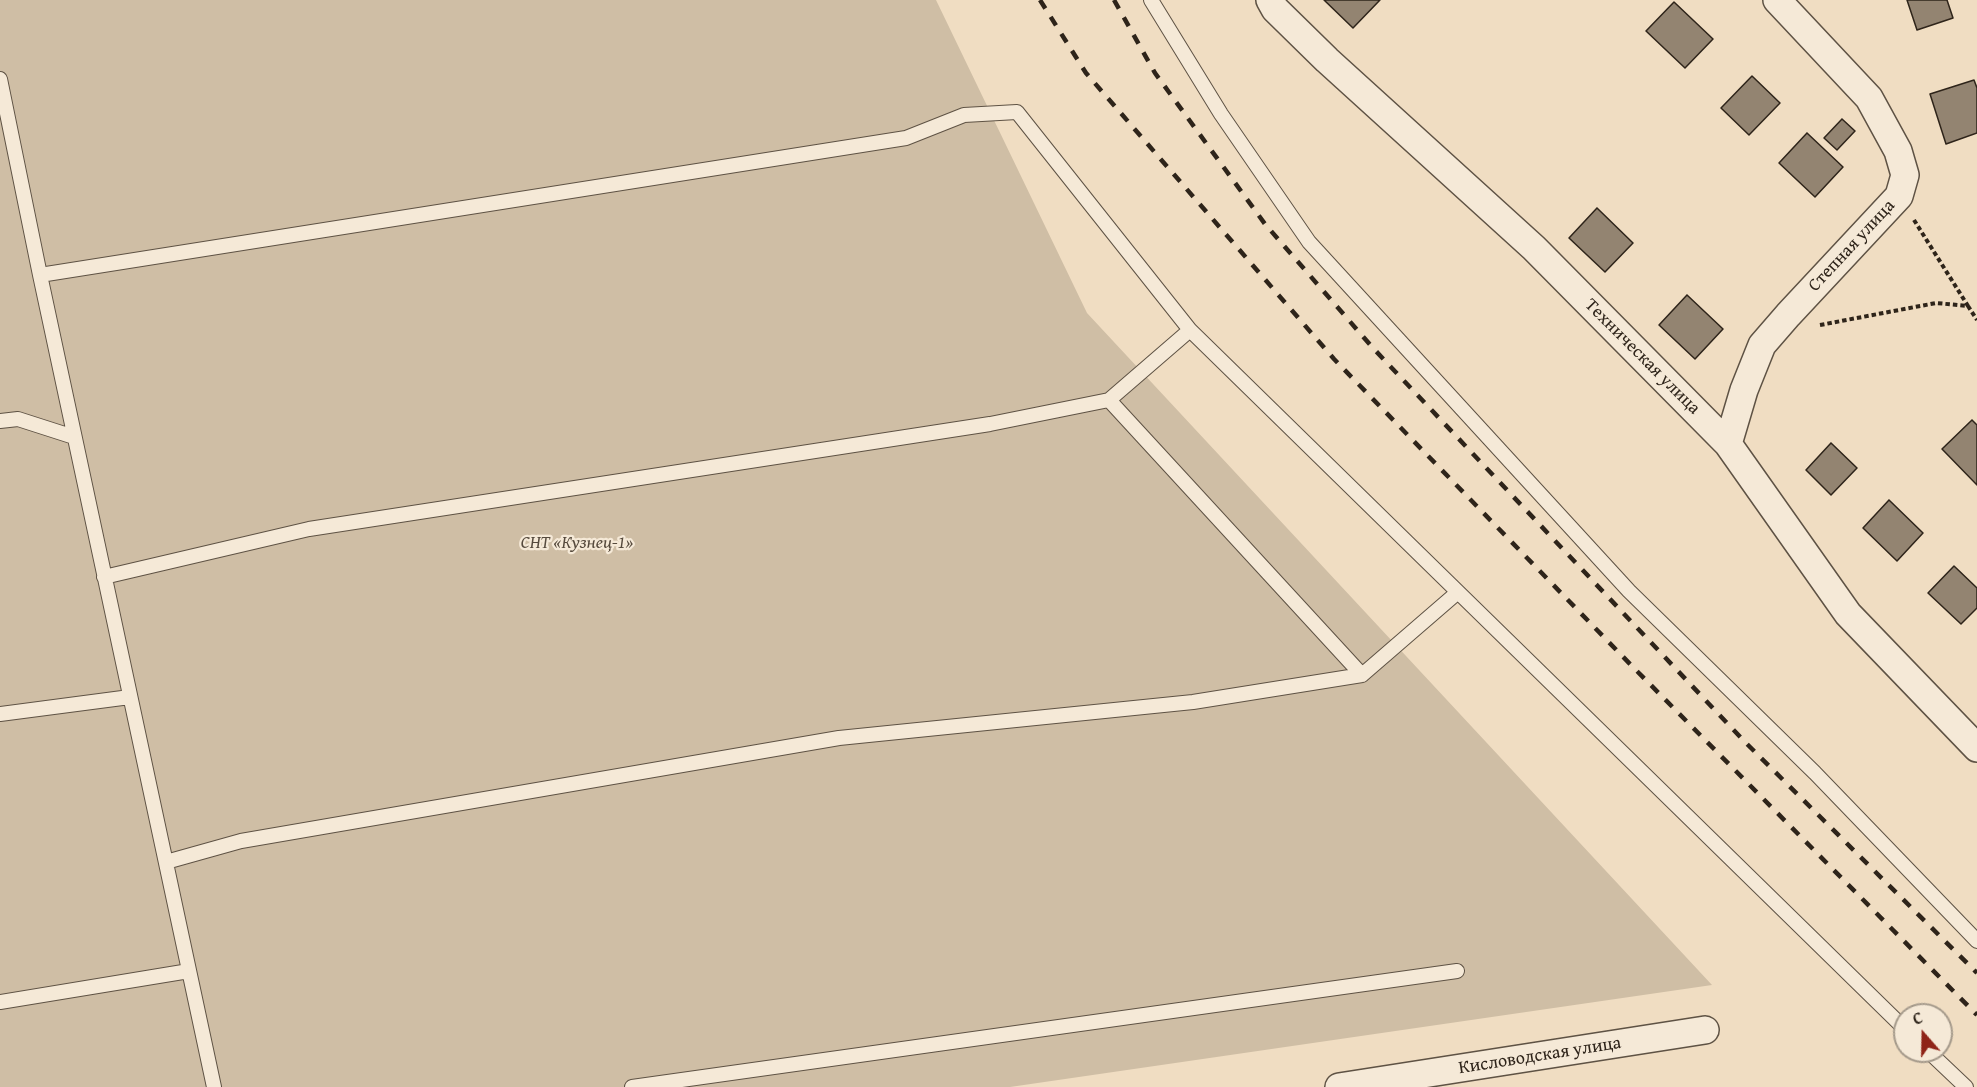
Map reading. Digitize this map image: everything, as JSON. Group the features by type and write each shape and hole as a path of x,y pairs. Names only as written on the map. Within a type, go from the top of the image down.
{"street":[{"name":"Техническая улица","path":"1270,0 1275,9 1327,60 1534,248 1728,444 1848,614 1977,748"},
{"name":"Степная улица","path":"1728,444 1744,390 1762,345 1899,196 1905,175 1898,151 1869,98 1777,0"},
{"name":"Кисловодская улица","path":"1339,1087 1705,1030"}],"lane":[{"path":"1151,0 1221,114 1309,242 1629,591 1815,773 1977,941"},
{"path":"0,79 5,132 40,275 214,1087"},
{"path":"40,275 906,138 964,115 1017,112 1190,330 1893,1017"},
{"path":"104,577 309,529 978,426 1109,400 1190,330"},
{"path":"1109,400 1362,675"},
{"path":"0,421 18,419 74,437"},
{"path":"166,862 241,841 839,738 1193,702 1362,675 1458,592"},
{"path":"0,714 130,697"},
{"path":"0,1002 189,971"},
{"path":"632,1087 1457,971"},
{"path":"1941,1063 1966,1087"}],"path":[{"path":"1899,196 1977,320"},
{"path":"1788,315 1811,326 1936,303 1968,306"}],"green space":[{"name":"СНТ «Кузнец-1»","path":"0,0 936,0 1087,313 1712,985 1010,1087 0,1087"}],"building":[{"path":"1324,0 1380,0 1353,28"},
{"path":"1907,0 1947,0 1953,18 1917,30"},
{"path":"1674,2 1713,39 1685,68 1646,31"},
{"path":"1752,76 1780,103 1749,135 1721,108"},
{"path":"1974,80 1977,88 1977,133 1946,144 1930,94"},
{"path":"1842,119 1855,131 1837,150 1824,138"},
{"path":"1807,133 1843,167 1815,197 1779,163"},
{"path":"1597,208 1633,243 1605,272 1569,238"},
{"path":"1687,295 1723,329 1695,359 1659,325"},
{"path":"1972,420 1977,425 1977,485 1942,449"},
{"path":"1831,443 1857,468 1831,495 1806,470"},
{"path":"1889,500 1923,533 1897,561 1863,528"},
{"path":"1954,566 1977,588 1977,608 1961,624 1928,593"}],"railway":[{"path":"1040,0 1086,73 1334,359 1631,665 1977,1015"},
{"path":"1114,0 1155,73 1265,224 1373,348 1744,741 1977,973"}]}
